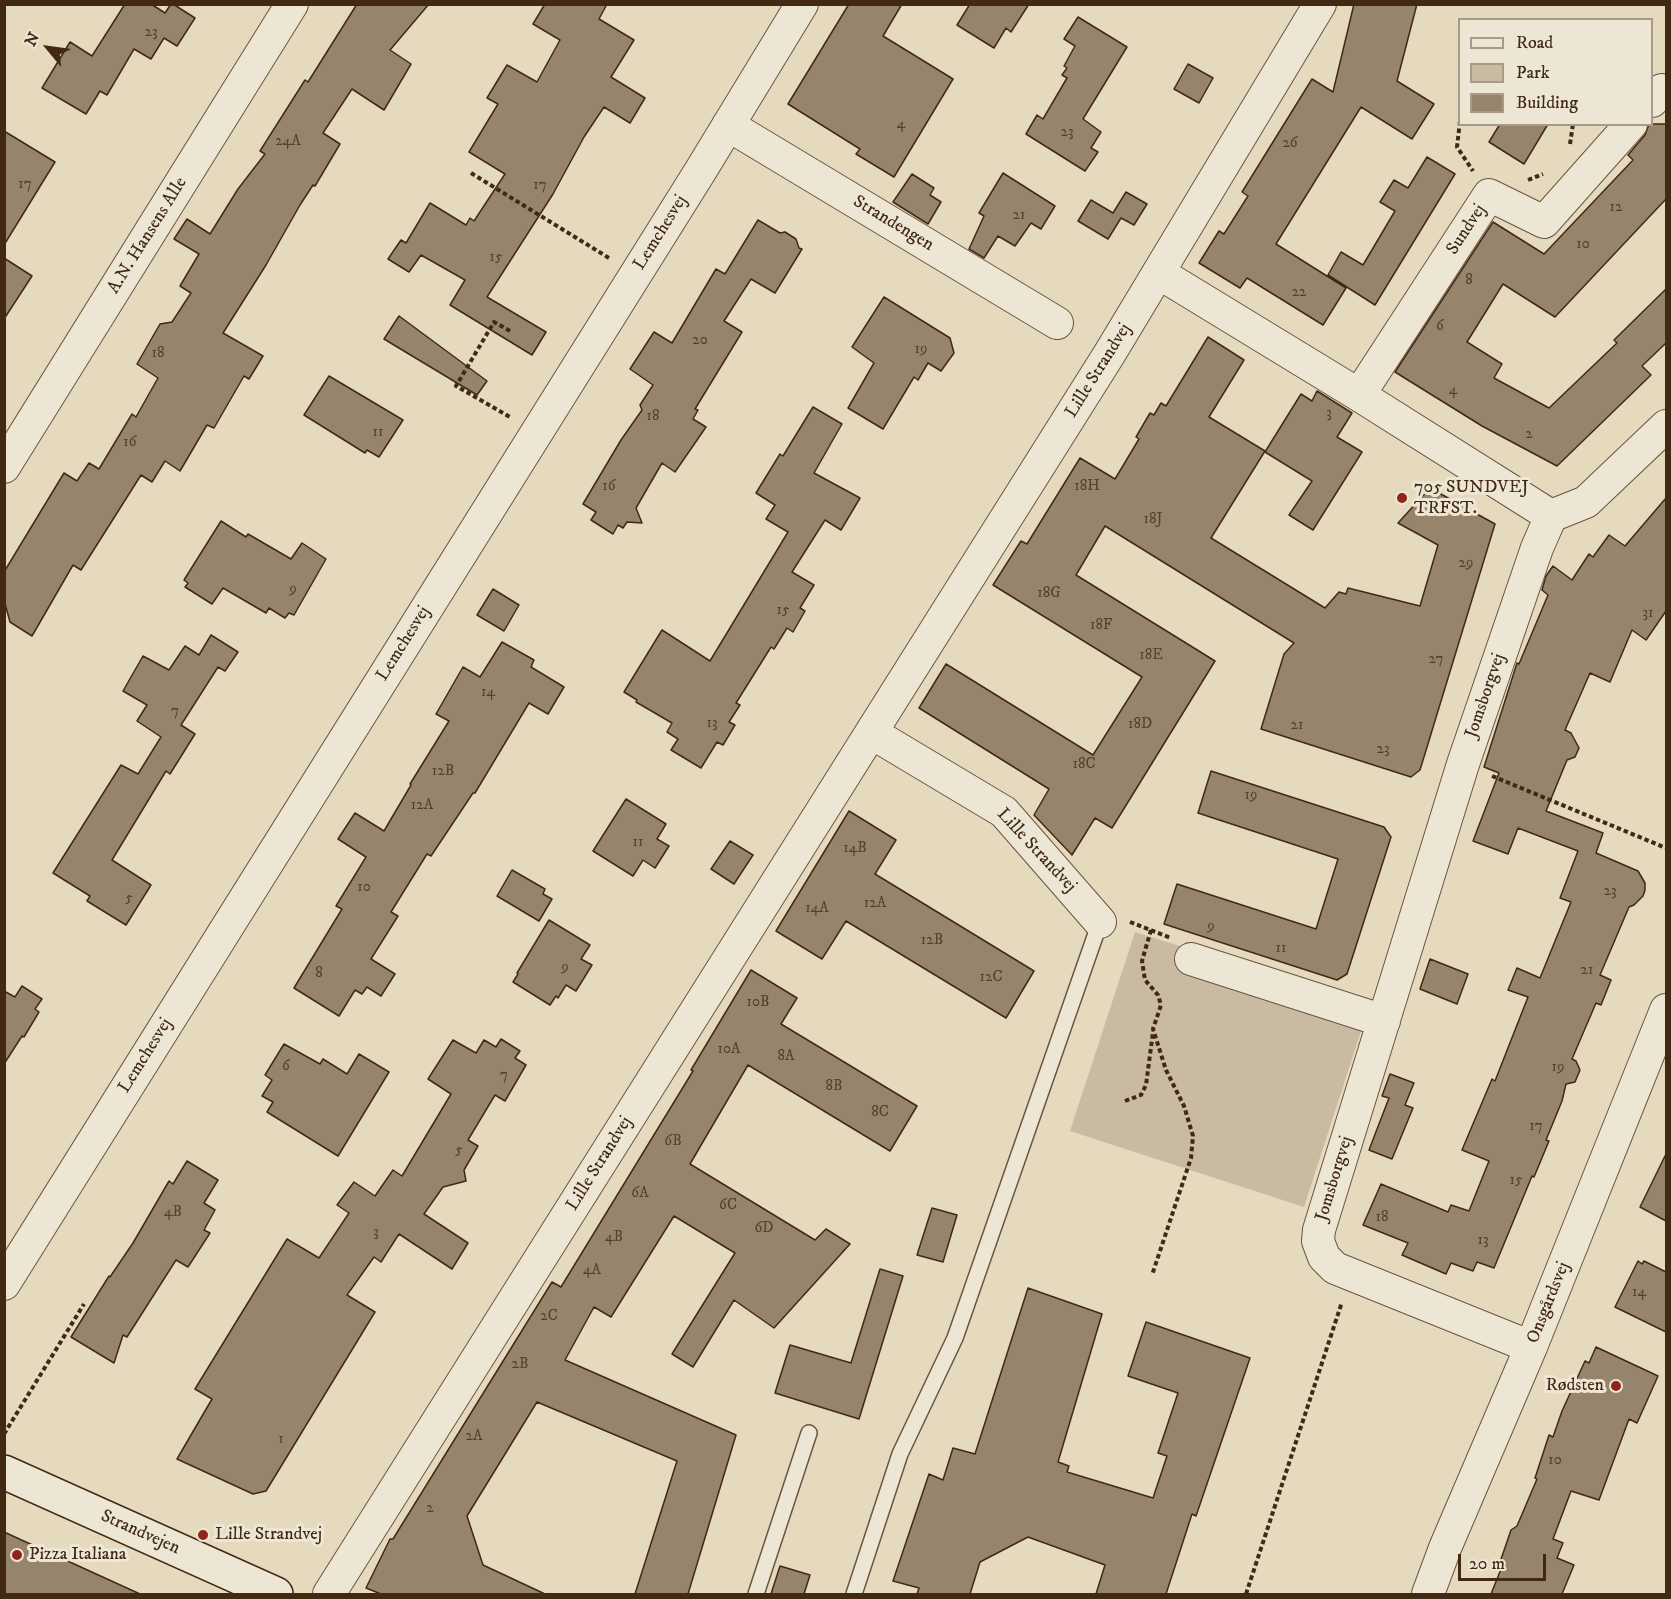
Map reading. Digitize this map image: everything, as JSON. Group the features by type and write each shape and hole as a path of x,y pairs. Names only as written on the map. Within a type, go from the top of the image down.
{"main road":[{"name":"Strandvejen","path":"4,1472 276,1594"}],"street":[{"name":"A.N. Hansens Alle","path":"4,467 292,4"},
{"name":"Lemchesvej","path":"4,1284 802,4"},
{"name":"Lille Strandvej","path":"329,1594 1159,273 1320,4"},
{"name":"Strandengen","path":"728,125 1057,323"},
{"name":"Sundvej","path":"1359,395 1489,195 1544,222 1629,126"},
{"path":"1159,273 1551,516 1586,502 1666,426"},
{"name":"Jomsborgvej","path":"1531,1347 1335,1269 1323,1257 1318,1241 1319,1230 1463,764 1537,548 1551,516"},
{"name":"Lille Strandvej","path":"872,733 1004,812 1100,922"},
{"path":"1191,959 1384,1021"},
{"name":"Onsgårdsvej","path":"1428,1594 1445,1548 1531,1347 1666,1010"}],"lane":[{"path":"854,1594 900,1454 955,1338 1100,922"},
{"path":"756,1594 809,1433"}],"path":[{"path":"1459,126 1456,147 1489,195 1543,174 1550,167"},
{"path":"1570,147 1573,126"},
{"path":"471,173 636,273"},
{"path":"510,331 494,322 456,386 537,432"},
{"path":"1463,764 1666,848"},
{"path":"1100,922 1125,920 1187,944 1191,959"},
{"path":"1125,1101 1141,1095 1146,1085 1153,1029 1161,1005 1158,995 1145,980 1142,961 1151,930"},
{"path":"1152,1275 1191,1158 1193,1136 1184,1106 1166,1070 1153,1029"},
{"path":"1246,1594 1350,1276"},
{"path":"4,1434 84,1304"}],"green space":[{"path":"1135,932 1183,947 1176,968 1362,1028 1304,1207 1070,1131"}],"building":[{"path":"125,4 151,4 165,13 173,4 195,18 177,46 164,38 151,59 134,49 107,95 100,91 86,114 42,88 70,42 92,56"},
{"path":"357,4 429,4 390,50 411,64 384,110 352,89 323,133 340,144 315,186 313,185 300,205 223,333 263,356 249,379 244,376 214,428 207,425 180,471 165,461 152,482 141,475 81,570 73,565 32,636 10,622 4,600 4,572 64,473 77,481 89,463 99,469 132,414 136,417 158,378 137,364 160,324 172,322 191,293 180,286 199,254 174,239 187,219 210,234 238,189 265,154 260,151 305,80 308,82"},
{"path":"545,4 607,4 599,19 634,40 611,77 645,98 630,123 604,107 584,137 553,194 487,297 546,332 532,355 450,305 465,280 421,255 409,272 388,259 401,240 406,243 430,203 466,225 470,218 474,221 505,174 469,152 498,104 487,98 507,65 537,82 560,40 533,24"},
{"path":"849,4 902,4 883,36 953,79 894,177 856,154 860,149 788,104"},
{"path":"970,4 1029,4 1011,32 1006,28 994,48 957,25"},
{"path":"1354,4 1417,4 1397,81 1434,104 1412,139 1361,107 1276,244 1346,288 1323,325 1247,278 1240,288 1199,263 1219,231 1224,234 1248,196 1242,192 1312,79 1333,92"},
{"path":"1078,17 1127,47 1083,119 1101,132 1091,148 1098,152 1085,171 1026,134 1037,115 1043,119 1067,78 1062,75 1067,68 1064,66 1075,46 1064,39"},
{"path":"1188,64 1213,78 1199,103 1174,89"},
{"path":"1666,124 1666,199 1555,317 1503,284 1467,342 1502,364 1494,378 1549,408 1617,343 1614,340 1666,289 1666,343 1642,366 1651,375 1557,466 1482,426 1395,372 1493,222 1544,254 1633,160 1628,155 1645,135 1648,126"},
{"path":"1499,126 1547,126 1524,164 1489,142"},
{"path":"4,131 55,162 4,245"},
{"path":"1427,157 1455,174 1375,305 1328,275 1341,252 1363,265 1395,211 1380,202 1394,180 1408,188"},
{"path":"1003,173 1055,206 1041,229 1031,223 1015,246 998,236 984,258 969,249 984,216 979,213"},
{"path":"912,174 934,188 930,195 941,202 928,224 893,202"},
{"path":"1126,192 1147,204 1134,225 1121,218 1108,239 1078,221 1091,200 1113,213"},
{"path":"758,220 796,239 799,248 802,249 775,293 751,279 724,321 742,332 695,409 698,410 693,419 706,427 675,472 662,463 636,508 642,523 627,522 623,528 618,525 613,534 591,520 596,512 583,504 621,440 642,410 640,405 653,385 630,369 654,332 672,343 716,269 725,274"},
{"path":"4,258 32,276 4,319"},
{"path":"884,297 950,338 954,353 941,371 928,363 918,380 914,377 883,429 848,408 874,363 852,347"},
{"path":"399,316 487,381 477,395 384,339"},
{"path":"1208,337 1244,360 1209,417 1265,451 1211,538 1325,608 1339,592 1346,594 1348,588 1420,606 1438,545 1398,523 1430,488 1495,524 1420,770 1411,777 1261,729 1284,654 1294,643 1105,526 1076,575 1215,661 1112,828 1095,818 1072,855 1034,815 1049,789 919,708 946,664 1093,755 1142,677 993,585 1021,541 1027,544 1080,458 1115,479 1139,439 1136,437 1150,413 1154,415 1161,403 1166,406"},
{"path":"329,376 403,420 379,457 367,450 365,453 304,415"},
{"path":"1317,391 1352,413 1337,437 1362,452 1313,530 1289,515 1312,481 1265,452 1301,394 1312,401"},
{"path":"813,407 842,424 814,473 860,498 841,530 825,520 792,572 814,585 800,608 805,611 793,632 787,628 774,649 771,647 736,703 740,705 729,722 735,725 723,745 717,742 701,768 671,750 678,739 667,732 672,723 636,702 637,700 624,692 662,630 710,661 788,532 766,519 775,505 756,493 780,454 783,456"},
{"path":"1666,498 1666,611 1646,640 1632,630 1610,682 1590,673 1565,730 1571,733 1579,748 1575,757 1567,760 1546,811 1603,833 1596,853 1638,871 1645,883 1645,890 1643,896 1629,907 1600,975 1611,980 1601,1005 1596,1003 1572,1059 1576,1061 1580,1070 1575,1082 1566,1084 1562,1101 1546,1140 1549,1141 1494,1268 1477,1262 1473,1271 1451,1263 1446,1274 1402,1255 1408,1243 1363,1225 1381,1184 1448,1212 1451,1205 1469,1211 1489,1161 1462,1150 1492,1079 1495,1081 1528,997 1508,990 1517,968 1540,978 1571,902 1560,898 1578,851 1518,828 1508,854 1473,841 1499,773 1484,767 1517,663 1519,664 1548,595 1542,590 1546,576 1553,566 1572,580 1589,554 1593,557 1609,535 1625,546"},
{"path":"221,521 246,537 248,534 291,559 302,543 326,559 294,615 289,613 285,618 269,608 266,613 223,588 212,604 185,587 188,583 184,580"},
{"path":"493,589 519,605 504,631 477,615"},
{"path":"211,635 238,652 225,671 218,667 181,725 195,734 170,774 166,771 112,860 151,885 126,925 87,901 90,896 53,873 121,765 138,774 161,737 137,721 147,705 123,691 143,656 169,670 185,646 199,655"},
{"path":"502,642 534,660 531,667 564,687 548,714 529,703 475,793 431,856 427,854 391,912 398,916 371,959 395,974 381,996 367,987 362,994 355,990 339,1016 294,988 342,909 336,906 366,857 338,839 355,813 384,831 449,721 436,714 463,667 480,677"},
{"path":"1211,771 1384,827 1391,837 1347,974 1337,980 1164,924 1177,884 1316,929 1338,859 1198,813"},
{"path":"626,799 666,824 657,839 669,846 655,868 643,860 633,876 593,851"},
{"path":"849,811 896,840 875,874 1034,971 1006,1018 846,921 822,959 776,931"},
{"path":"730,841 753,855 734,884 711,869"},
{"path":"512,870 545,889 543,894 552,899 539,921 497,896"},
{"path":"549,920 590,945 581,959 592,965 576,991 566,985 558,998 556,996 550,1005 513,982"},
{"path":"1430,959 1468,974 1457,1004 1420,989"},
{"path":"751,970 797,998 781,1024 917,1106 890,1151 748,1065 690,1164 815,1240 826,1229 850,1244 774,1328 734,1300 693,1367 672,1354 735,1253 674,1216 611,1317 594,1307 565,1360 736,1435 688,1594 635,1594 677,1461 537,1402 467,1516 483,1565 545,1594 381,1594 366,1588 390,1539 393,1539 552,1282 561,1287 693,1071 691,1070"},
{"path":"22,986 42,999 35,1009 39,1012 4,1064 4,991 15,997"},
{"path":"501,1039 520,1051 515,1058 526,1065 505,1101 495,1095 468,1140 478,1146 464,1170 466,1181 443,1187 424,1214 468,1243 452,1269 399,1234 381,1262 374,1257 347,1295 375,1312 266,1491 253,1494 177,1459 212,1399 195,1389 287,1239 319,1258 349,1213 337,1205 354,1182 375,1196 393,1170 402,1176 451,1094 428,1079 453,1040 476,1053 484,1040 496,1047"},
{"path":"284,1044 320,1064 323,1059 347,1074 359,1054 389,1072 338,1156 267,1112 273,1102 262,1096 272,1080 265,1075"},
{"path":"1390,1074 1414,1083 1405,1105 1413,1108 1392,1159 1369,1150 1389,1098 1382,1096"},
{"path":"1666,1154 1666,1221 1640,1207"},
{"path":"187,1161 218,1180 204,1203 215,1210 204,1230 210,1233 188,1267 176,1260 127,1337 123,1335 114,1363 71,1337 109,1276 133,1243 169,1181 173,1184"},
{"path":"932,1208 957,1215 943,1262 917,1255"},
{"path":"1638,1261 1642,1264 1644,1261 1666,1272 1666,1332 1615,1307"},
{"path":"880,1269 903,1276 859,1419 775,1393 790,1345 851,1363"},
{"path":"1028,1288 1102,1314 1058,1462 1069,1466 1067,1472 1153,1498 1167,1456 1158,1453 1178,1393 1128,1376 1146,1322 1250,1358 1196,1516 1192,1514 1166,1594 1096,1594 1105,1565 1028,1537 980,1562 970,1594 917,1594 919,1588 893,1581 929,1474 943,1480 953,1448 975,1454"},
{"path":"1596,1347 1658,1376 1637,1423 1629,1419 1599,1500 1571,1491 1553,1539 1563,1543 1557,1558 1574,1565 1562,1594 1491,1594 1501,1569 1498,1568 1511,1530 1517,1526 1537,1479 1535,1478 1549,1435 1553,1437 1585,1361 1589,1363"},
{"path":"4,1532 140,1594 4,1594"},
{"path":"780,1566 810,1575 804,1594 771,1594"}],"place":[{"name":"705 SUNDVEJ TRFST.","path":"1402,498"},
{"name":"Rødsten","path":"1616,1386"},
{"name":"Lille Strandvej","path":"203,1535"},
{"name":"Pizza Italiana","path":"17,1555"}]}
